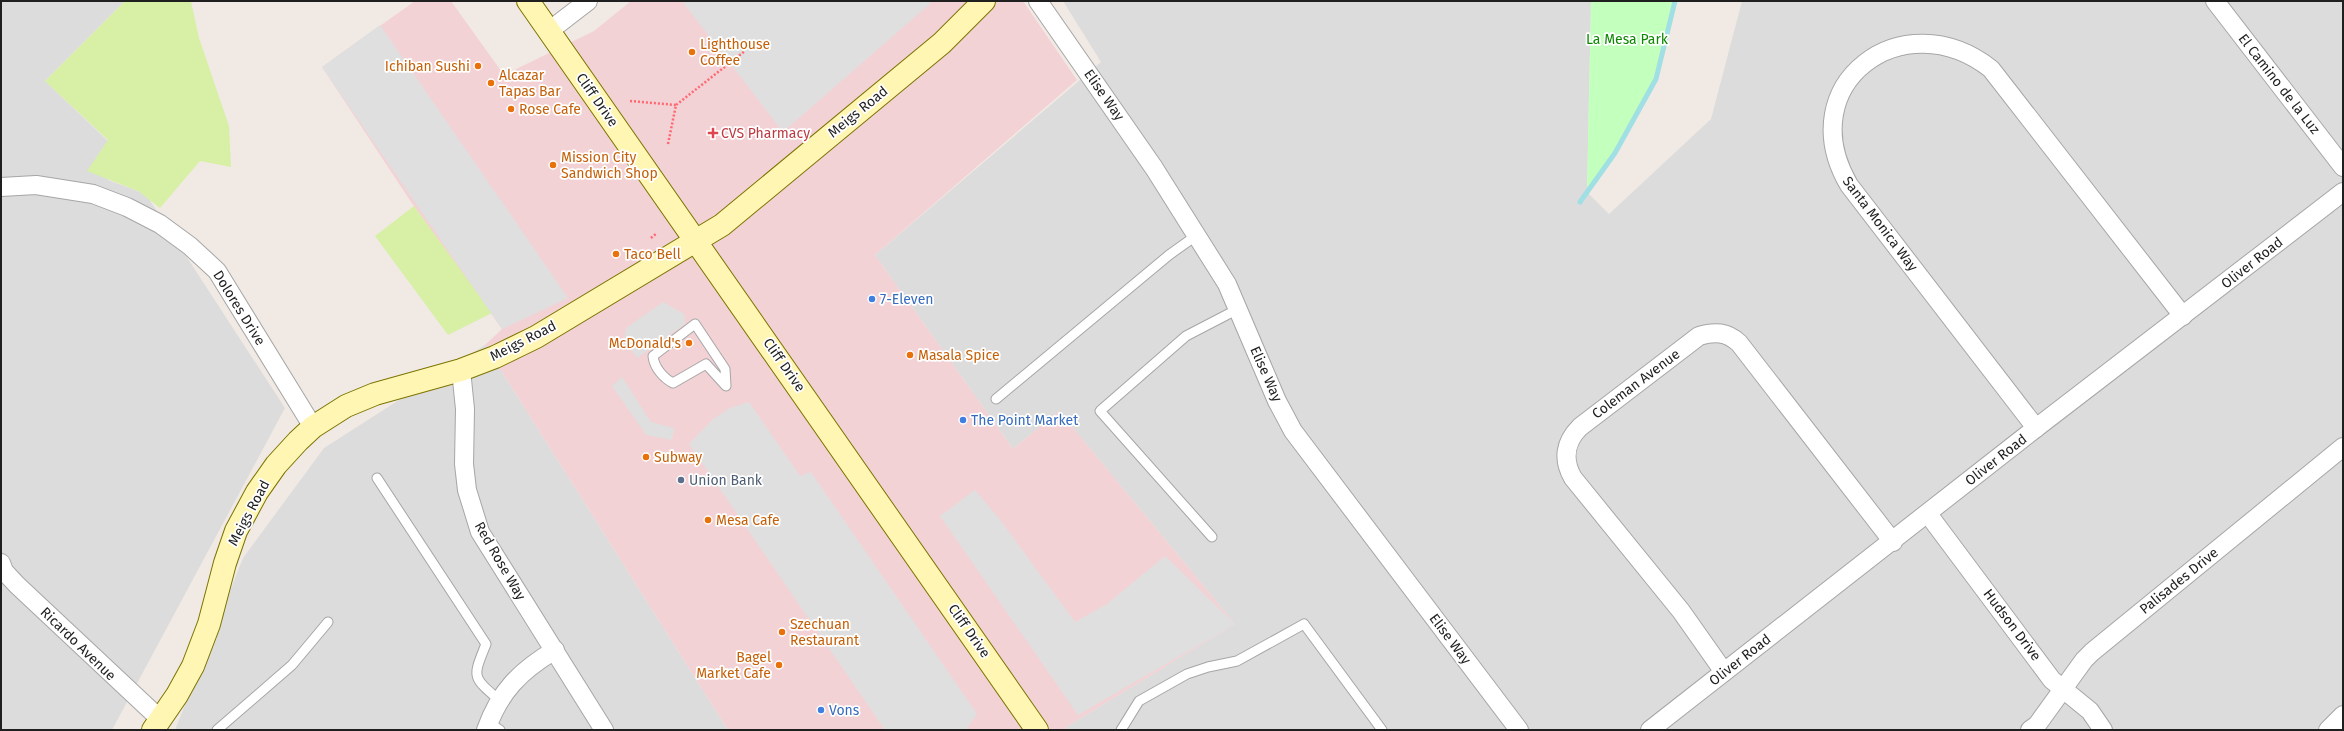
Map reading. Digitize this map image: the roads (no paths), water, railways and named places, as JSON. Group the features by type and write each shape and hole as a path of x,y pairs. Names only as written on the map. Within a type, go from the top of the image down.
{"main road":[{"name":"Cliff Drive","path":"528,1 694,240 774,351 1037,730"},
{"name":"Meigs Road","path":"157,725 193,666 209,624 225,563 236,531 257,492 276,465 313,427 346,406 375,394 461,370 495,357 536,337 694,240 722,225 942,43 984,1"}],"street":[{"path":"548,31 588,1"},
{"name":"Elise Way","path":"1038,1 1154,168 1227,284 1277,401 1293,431 1519,730"},
{"name":"El Camino de la Luz","path":"2215,1 2343,167"},
{"name":"Santa Monica Way","path":"2036,428 1848,185 1839,169 1833,151 1831,131 1833,112 1839,94 1848,77 1861,63 1876,52 1894,44 1913,40 1942,41 1960,47 1976,56 1991,69 2183,316"},
{"name":"Dolores Drive","path":"1,187 36,185 92,194 128,206 160,224 190,246 217,271 313,427"},
{"name":"Oliver Road","path":"1650,730 1893,542 2036,428 2343,192"},
{"name":"Coleman Avenue","path":"1724,672 1681,611 1573,478 1566,461 1566,451 1573,434 1580,427 1699,336 1716,332 1725,334 1739,343 1893,542"},
{"name":"Red Rose Way","path":"461,370 464,409 464,464 471,507 480,532 604,730"},
{"name":"Palisades Drive","path":"2030,730 2037,725 2084,660 2092,652 2343,447"},
{"name":"Hudson Drive","path":"1928,514 2052,680 2090,711 2103,730"},
{"name":"Ricardo Avenue","path":"2,569 101,666 157,725"},
{"path":"491,727 499,700 517,677 532,664 554,650"},
{"path":"2328,730 2343,715"}],"lane":[{"path":"996,398 1169,255 1197,236"},
{"path":"1212,537 1100,411 1186,336 1238,309"},
{"path":"695,324 725,369 726,386 706,364 672,383 665,380 653,362 653,356 695,324"},
{"path":"377,478 486,644 476,671 478,682 499,700"},
{"path":"217,730 292,665 328,622"},
{"path":"1120,730 1139,701 1187,674 1208,667 1237,662 1304,624 1382,730"}],"waterway":[{"path":"1580,202 1615,153 1656,79 1675,1"}],"place":[{"name":"Lighthouse Coffee","path":"692,52"},
{"name":"Ichiban Sushi","path":"478,66"},
{"name":"Alcazar Tapas Bar","path":"491,83"},
{"name":"Rose Cafe","path":"511,109"},
{"name":"CVS Pharmacy","path":"713,133"},
{"name":"Mission City Sandwich Shop","path":"553,165"},
{"name":"Taco Bell","path":"616,254"},
{"name":"7-Eleven","path":"872,299"},
{"name":"McDonald's","path":"689,343"},
{"name":"Masala Spice","path":"910,355"},
{"name":"The Point Market","path":"963,420"},
{"name":"Subway","path":"646,457"},
{"name":"Union Bank","path":"681,480"},
{"name":"Mesa Cafe","path":"708,520"},
{"name":"Szechuan Restaurant","path":"782,632"},
{"name":"Bagel Market Cafe","path":"779,665"},
{"name":"Vons","path":"821,710"}],"park label":[{"name":"La Mesa Park","path":"1627,39"}]}
